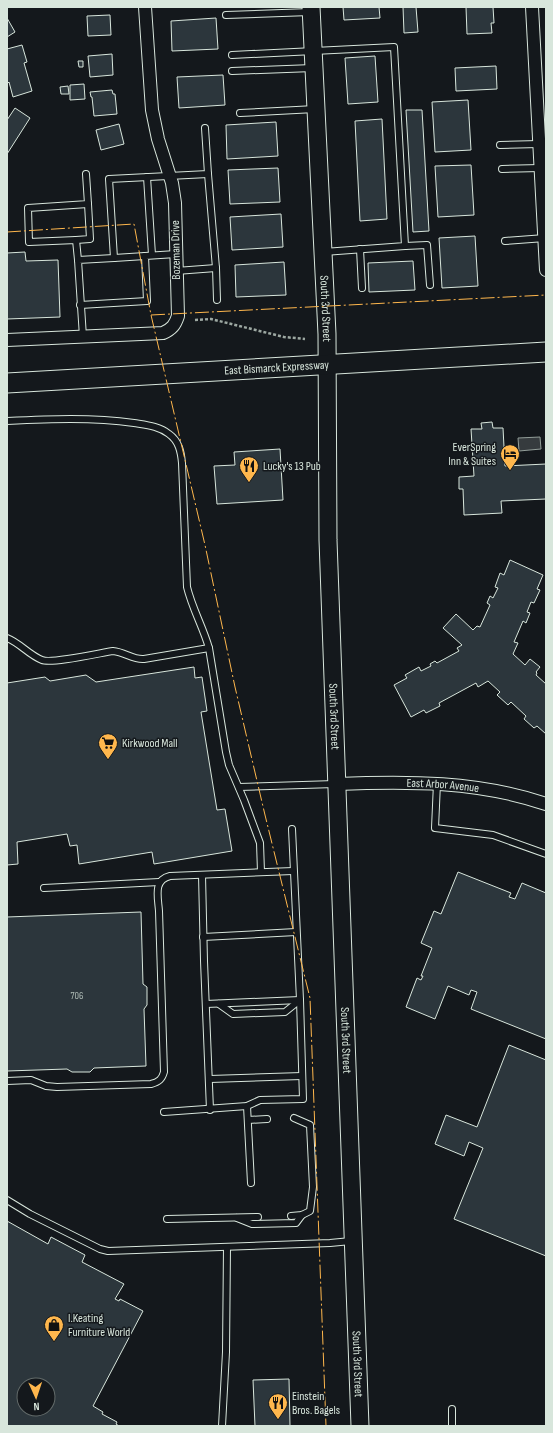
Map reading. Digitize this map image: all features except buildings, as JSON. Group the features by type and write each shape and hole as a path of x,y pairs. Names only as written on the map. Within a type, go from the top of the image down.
{"main road":[{"name":"East Bismarck Expressway","path":"7,383 327,366 546,352"}],"street":[{"name":"Bozeman Drive","path":"7,340 163,333 176,323 178,316 175,203 170,176 158,139 152,110 145,7"},
{"path":"532,7 542,105 539,144 546,270"},
{"name":"South 3rd Street","path":"311,10 327,334 328,540 360,1426"},
{"name":"East Arbor Avenue","path":"337,784 390,782 437,783 491,790 546,804"}],"lane":[{"path":"226,15 311,10"},
{"path":"232,70 394,47 405,246"},
{"path":"232,54 314,59"},
{"path":"240,113 317,109"},
{"path":"205,128 216,268 217,300"},
{"path":"500,145 539,144"},
{"path":"502,169 540,168"},
{"path":"86,174 88,204 90,239 29,242 28,208 88,204"},
{"path":"114,258 109,179 208,174"},
{"path":"147,177 152,255"},
{"path":"505,241 545,238"},
{"path":"76,240 83,337"},
{"path":"324,252 427,245 430,285"},
{"path":"360,249 362,288"},
{"path":"78,260 176,254"},
{"path":"80,305 147,301 145,256"},
{"path":"176,270 216,268"},
{"path":"7,421 79,419 110,420 155,427 170,434 176,440 181,454 187,587 206,636 209,648 229,765 260,843 261,872"},
{"path":"7,638 14,641 38,658 48,662 113,651 139,659 209,648"},
{"path":"437,783 435,828 493,835 546,854"},
{"path":"239,787 337,784"},
{"path":"164,1112 210,1110 247,1106 260,1100 303,1099 292,829"},
{"path":"44,888 159,882 170,876 293,871"},
{"path":"202,875 206,1028 210,1079 210,1110"},
{"path":"7,1081 31,1080 46,1086 57,1087 151,1084 160,1080 164,1072 159,882"},
{"path":"203,937 296,932"},
{"path":"206,1004 300,1000"},
{"path":"219,1004 233,1014 285,1012 300,1000"},
{"path":"210,1079 302,1076"},
{"path":"247,1106 250,1183"},
{"path":"291,1216 302,1215 310,1211 313,1187 310,1125 294,1118"},
{"path":"248,1120 267,1119"},
{"path":"7,1200 30,1214 100,1249 108,1250 330,1243 353,1240"},
{"path":"235,1217 252,1224 296,1223 302,1215"},
{"path":"168,1219 258,1216"},
{"path":"222,1426 226,1352 226,1247"},
{"path":"452,1409 452,1426"}],"path":[{"path":"195,320 211,319 284,337 305,339"}],"shaded area":[{"path":"540,437 541,449 519,451 518,438"}],"power":[{"path":"7,232 134,224 151,315 205,545 235,687 310,998 326,1426"},
{"path":"151,315 546,295"}],"place":[{"name":"EverSpring Inn & Suites","path":"510,471"},
{"name":"Lucky's 13 Pub","path":"249,483"},
{"name":"Kirkwood Mall","path":"108,760"},
{"name":"I.Keating Furniture World","path":"54,1342"},
{"name":"Einstein Bros. Bagels","path":"278,1420"}]}
